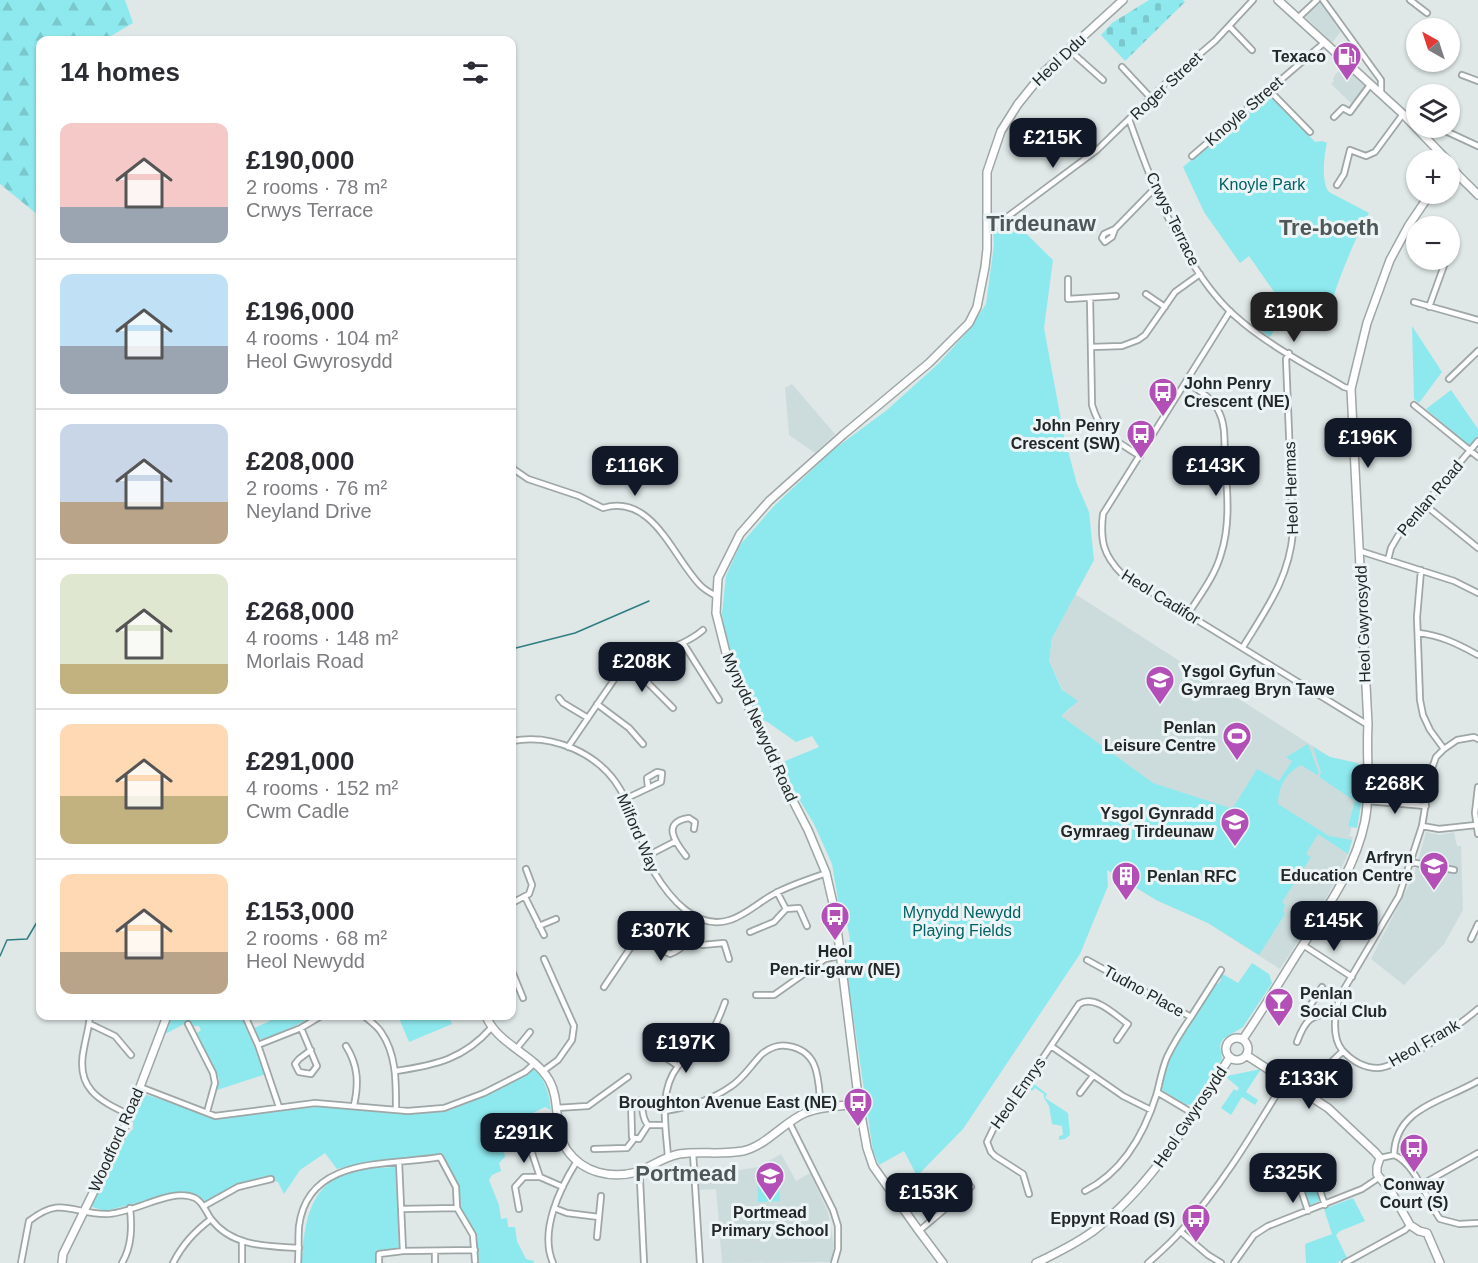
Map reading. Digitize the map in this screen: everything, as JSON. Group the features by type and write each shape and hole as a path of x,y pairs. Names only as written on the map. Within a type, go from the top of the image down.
{"street":[{"name":"Heol Ddu","path":"987,232 987,172 995,146 1010,117 1043,73 1123,0"},
{"name":"Roger Street","path":"987,232 1097,150 1150,97 1229,26 1253,0"},
{"path":"1278,0 1406,116"},
{"path":"1298,18 1317,0"},
{"path":"1323,0 1381,80 1381,94"},
{"path":"1410,0 1427,13"},
{"path":"1229,26 1252,50"},
{"name":"Knoyle Street","path":"1192,156 1325,42"},
{"path":"1076,56 1103,80"},
{"path":"1122,67 1150,97"},
{"path":"1128,75 1134,69"},
{"path":"1462,75 1478,81"},
{"path":"1334,117 1343,108 1350,112 1370,85"},
{"path":"1269,90 1310,132"},
{"path":"1338,185 1344,174 1350,150 1366,156 1375,152 1403,114"},
{"name":"Crwys Terrace","path":"1129,119 1181,242 1200,274 1230,311 1255,332 1344,387 1351,389"},
{"path":"1460,138 1478,146"},
{"path":"1460,175 1478,195"},
{"path":"1115,229 1156,187"},
{"name":"Mynydd Newydd Road","path":"943,1263 873,1166 867,1148 859,1104 835,912 826,873 728,661 716,613 716,596 718,578 728,555 740,534 756,515 844,434 929,363 969,323 977,308 982,290 987,232"},
{"name":"Heol Gwyrosydd","path":"1243,1039 1336,894 1354,860 1365,819 1369,774 1368,725 1351,389 1359,351 1377,294 1390,260 1406,237"},
{"path":"1429,307 1442,270"},
{"path":"1091,348 1122,346 1138,340 1145,335 1175,292 1200,274"},
{"path":"1068,279 1068,299 1116,296"},
{"path":"1146,294 1165,307"},
{"path":"1090,298 1092,405 1096,420 1109,437 1140,456"},
{"path":"1414,302 1478,320"},
{"name":"Heol Cadifor","path":"1230,311 1103,514 1101,530 1104,547 1109,561 1122,574 1368,725"},
{"path":"1449,379 1478,351"},
{"name":"Heol Hermas","path":"1243,647 1280,587 1292,551 1286,359 1289,353"},
{"path":"1185,382 1207,396 1219,412 1224,427 1228,508 1226,537 1221,555 1214,573 1188,614"},
{"path":"1414,405 1478,456"},
{"name":"Penlan Road","path":"1388,560 1391,548 1398,536 1478,441"},
{"path":"516,471 528,479 579,496 603,508 612,505 629,507 644,513 680,556 701,587 716,596"},
{"path":"1425,505 1478,548"},
{"path":"1360,551 1454,581 1478,593"},
{"path":"1421,570 1418,633 1423,715 1430,730 1444,749"},
{"path":"568,747 620,671 632,662 683,643 703,630"},
{"path":"1418,633 1440,637 1478,655"},
{"path":"683,643 719,700"},
{"path":"632,662 649,684 673,708"},
{"path":"559,698 562,703 588,718"},
{"path":"597,704 629,728 643,744"},
{"path":"1306,1094 1325,1068 1343,1051 1336,1036 1336,1012 1340,996 1400,896 1422,826 1431,771 1436,757 1457,740 1474,737 1478,739"},
{"name":"Milford Way","path":"516,740 525,738 545,740 568,747 601,765 621,789 654,872 668,894 699,918"},
{"path":"625,799 648,787"},
{"path":"1478,787 1475,799 1478,834"},
{"path":"1367,801 1426,806"},
{"path":"686,856 672,832 676,823 685,819 695,822 694,829"},
{"path":"1422,826 1438,829 1476,825"},
{"path":"647,855 676,841"},
{"path":"1410,862 1454,870"},
{"path":"516,901 529,894 532,885 526,868"},
{"path":"604,987 637,938 670,954 679,951 691,939 699,918 711,921 731,920 777,892 826,873"},
{"path":"777,892 786,909"},
{"path":"525,897 544,934"},
{"path":"750,932 774,922 786,909 799,908 807,926"},
{"path":"539,926 556,919"},
{"path":"1471,939 1478,924"},
{"path":"691,939 702,945 724,943 729,959"},
{"path":"1303,945 1352,977"},
{"path":"756,995 774,995 825,959 839,956"},
{"path":"543,1071 558,1060 572,1040 574,1026 544,959"},
{"name":"Tudno Place","path":"1085,1191 1111,1174 1131,1149 1151,1110 1174,1042 1191,1017 1087,960"},
{"path":"1191,1017 1221,970"},
{"path":"516,986 523,998"},
{"path":"1312,1017 1310,1006 1322,987"},
{"path":"1312,990 1317,994"},
{"name":"Heol Emrys","path":"1029,1194 1023,1174 991,1152 987,1142 995,1124 1024,1086 1071,1013 1084,1001 1095,1002 1128,1024 1118,1040"},
{"path":"668,1157 665,1112 667,1088 678,1066 705,1041 717,1024 724,1002"},
{"name":"Heol Frank","path":"1343,1051 1355,1062 1380,1068 1414,1052 1478,1009"},
{"path":"1297,1042 1305,1023 1312,1017 1336,1012"},
{"path":"90,1020 81,1072 89,1089 102,1102 130,1115"},
{"name":"Woodford Road","path":"62,1263 63,1254 110,1161 130,1115 165,1020"},
{"path":"247,1020 258,1045 279,1107"},
{"path":"258,1045 302,1028 315,1020"},
{"path":"369,1020 381,1031 396,1071 396,1110"},
{"path":"488,1020 492,1028 543,1071 554,1091 560,1136 567,1150 577,1161 593,1172 615,1175 637,1172 668,1157 693,1153 744,1151 764,1141 789,1122 806,1113 859,1104"},
{"path":"90,1024 115,1036 131,1055"},
{"path":"188,1024 213,1073 215,1083 207,1112"},
{"path":"302,1028 311,1050 317,1066 311,1074 299,1072 295,1064 311,1050"},
{"path":"396,1071 434,1066 457,1056 492,1028"},
{"path":"192,1032 199,1029"},
{"path":"517,1048 530,1032"},
{"path":"1232,1038 1243,1039 1247,1045 1246,1055 1238,1060 1230,1057 1226,1050 1232,1038"},
{"path":"665,1112 689,1107 731,1087 764,1053 772,1047 784,1045 796,1047 810,1057 816,1068 821,1109"},
{"path":"346,1046 354,1058 358,1077 354,1105"},
{"name":"Heol Emrys","path":"1051,1046 1123,1096 1151,1110"},
{"path":"661,1051 666,1058 678,1066"},
{"path":"1246,1055 1328,1108 1380,1158"},
{"name":"Heol Gwyrosydd","path":"1036,1263 1075,1242 1107,1219 1155,1171 1230,1057"},
{"path":"662,1063 666,1058"},
{"path":"140,1087 215,1116 315,1103 396,1110 444,1108 484,1093 525,1072 535,1063"},
{"path":"1080,1094 1093,1076"},
{"path":"556,1108 588,1106 613,1093 628,1077"},
{"path":"1148,1263 1181,1232 1211,1194 1244,1147 1286,1079"},
{"path":"1394,1155 1394,1144 1405,1121 1422,1108 1478,1081"},
{"path":"1157,1092 1194,1114"},
{"path":"634,1139 630,1133 631,1101 639,1100 643,1119 648,1125"},
{"path":"789,1122 833,1210 838,1226 838,1249 834,1263"},
{"path":"648,1125 666,1125"},
{"path":"594,1149 627,1148 634,1139 639,1139 648,1125"},
{"path":"529,1144 540,1177"},
{"path":"603,1149 604,1156"},
{"path":"693,1153 700,1263"},
{"path":"1421,1185 1478,1153"},
{"path":"1440,1263 1427,1233 1410,1225 1380,1177 1377,1167 1380,1158 1385,1155 1394,1155 1403,1160 1421,1185 1438,1216 1449,1222 1478,1223"},
{"path":"298,1263 299,1224 312,1194 326,1179 350,1168 440,1158 456,1187 456,1208 472,1235 475,1261"},
{"path":"553,1263 550,1252 550,1230 554,1208 577,1161"},
{"path":"399,1162 403,1251"},
{"path":"1308,1211 1295,1172 1296,1168 1305,1164 1311,1167 1325,1205"},
{"path":"637,1172 640,1180 645,1263"},
{"path":"519,1209 515,1187 524,1178 540,1177 563,1187"},
{"path":"1234,1263 1254,1235 1276,1222 1362,1190 1380,1177"},
{"path":"204,1206 238,1188 271,1179"},
{"path":"918,1231 971,1187"},
{"path":"21,1263 29,1221 41,1211 59,1206 107,1214 166,1197 183,1195 196,1198 220,1228 242,1242 260,1246 299,1248"},
{"path":"597,1237 601,1196"},
{"path":"122,1263 132,1232 130,1208"},
{"path":"401,1209 456,1208"},
{"path":"554,1208 567,1213 599,1217"},
{"path":"173,1263 182,1247 211,1219"},
{"path":"1345,1263 1410,1225"},
{"path":"1181,1232 1221,1263"},
{"path":"242,1242 242,1263"},
{"path":"379,1263 379,1254 403,1251 475,1250"},
{"path":"435,1251 435,1263"}],"shaded area":[{"path":"1321,3 1341,31 1332,43 1304,16"},
{"path":"1343,66 1365,86 1353,105 1331,84"},
{"path":"792,384 835,434 815,453 789,435 785,388"},
{"path":"1075,594 1330,757 1357,763 1363,768 1362,798 1357,828 1352,827 1349,836 1353,837 1348,854 1328,895 1280,969 1208,923 1156,900 1061,716 1071,708 1049,661 1052,638"},
{"name":"Arfryn Education Centre","path":"1426,832 1440,835 1454,832 1457,846 1461,846 1463,910 1444,944 1404,985 1371,959 1414,875"},
{"name":"Portmead Primary School","path":"781,1154 796,1181 810,1173 828,1212 834,1245 831,1262 722,1263 716,1189 698,1190 699,1178 714,1178 715,1174 758,1167"}],"green space":[{"path":"0,0 125,0 133,23 111,36 36,36 36,213 0,184"},
{"path":"1149,0 1183,0 1185,2 1125,61 1101,35 1112,23"},
{"name":"Knoyle Park","path":"1269,94 1315,142 1327,143 1324,176 1329,192 1369,213 1349,256 1328,312 1318,330 1287,309 1270,337 1252,324 1279,299 1249,256 1240,263 1204,212 1183,167"},
{"name":"Mynydd Newydd Playing Fields","path":"1010,218 1053,260 1044,328 1064,436 1077,484 1089,512 1094,560 1052,638 1049,661 1062,690 1078,701 1061,716 1153,783 1230,808 1234,806 1257,769 1279,781 1292,761 1286,757 1308,744 1319,773 1317,775 1301,765 1291,772 1284,781 1278,804 1329,836 1352,840 1348,854 1318,834 1306,854 1311,857 1282,902 1285,905 1283,912 1285,914 1259,955 1208,923 1156,900 1107,870 1108,886 1080,954 963,1129 917,1176 904,1151 879,1165 873,1151 844,953 850,939 847,924 840,912 832,864 814,824 778,764 819,747 812,736 796,742 766,721 758,722 729,655 722,614 726,576 740,545 774,506 833,450 887,410 939,363 968,331 986,304 994,245 993,232"},
{"path":"1412,326 1442,372 1419,403 1414,399"},
{"path":"1451,390 1478,429 1478,436 1469,446 1426,409"},
{"path":"1313,747 1330,757 1357,763 1363,768 1362,798 1357,828 1348,826 1355,801 1319,777 1321,773"},
{"path":"1252,963 1269,974 1272,983 1243,1027 1223,1039 1220,1045 1222,1059 1193,1104 1186,1105 1162,1090 1161,1087 1174,1046 1198,1007 1215,984 1221,980 1219,977 1221,973 1238,983"},
{"path":"170,1020 243,1020 266,1074 217,1090 219,1079 197,1033 201,1030 199,1026 193,1026 190,1021 165,1034"},
{"path":"307,1020 264,1040 258,1038 254,1028 270,1021"},
{"path":"400,1020 450,1020 452,1024 409,1042"},
{"path":"534,1069 546,1088 551,1110 545,1107 508,1125 504,1145 505,1157 499,1163 501,1171 492,1175 489,1180 499,1205 501,1219 507,1218 508,1227 515,1227 517,1241 526,1259 534,1263 479,1263 475,1238 461,1210 458,1186 443,1154 337,1169 325,1153 300,1170 284,1194 278,1182 274,1181 273,1175 237,1187 206,1203 183,1191 105,1211 92,1207 91,1203 124,1139 133,1129 133,1119 142,1097 147,1095 209,1115 227,1117 326,1106 416,1114 451,1110 503,1088"},
{"path":"1261,1069 1246,1092 1258,1100 1255,1105 1242,1097 1231,1115 1221,1108 1234,1089 1237,1091 1239,1088 1227,1076"},
{"path":"1034,1084 1047,1094 1045,1098 1068,1113 1070,1135 1065,1139 1059,1140 1059,1136 1063,1135 1062,1126 1052,1124 1049,1106 1044,1098 1044,1094 1035,1088 1032,1091 1030,1089"},
{"path":"779,1166 780,1201 758,1202 757,1170 759,1167"},
{"path":"396,1167 399,1250 375,1252 375,1263 302,1263 308,1217 320,1192 330,1182 343,1175 364,1169"},
{"path":"1303,1167 1309,1168 1321,1200 1308,1206 1297,1171"},
{"path":"1353,1198 1365,1221 1340,1231 1336,1235 1347,1258 1336,1263 1306,1263 1305,1244 1332,1234 1324,1209"}],"waterway":[{"path":"516,648 575,633 649,601"},
{"path":"0,956 7,940 27,939 36,924"}],"place":[{"name":"Texaco","path":"1347,82"},
{"name":"John Penry Crescent (NE)","path":"1163,418"},
{"name":"John Penry Crescent (SW)","path":"1141,460"},
{"name":"Ysgol Gyfun Gymraeg Bryn Tawe","path":"1160,706"},
{"name":"Penlan Leisure Centre","path":"1237,762"},
{"name":"Ysgol Gynradd Gymraeg Tirdeunaw","path":"1235,848"},
{"name":"Arfryn Education Centre","path":"1434,892"},
{"name":"Penlan RFC","path":"1126,902"},
{"name":"Heol Pen-tir-garw (NE)","path":"835,942"},
{"name":"Penlan Social Club","path":"1279,1028"},
{"name":"Broughton Avenue East (NE)","path":"858,1128"},
{"name":"Conway Court (S)","path":"1414,1174"},
{"name":"Portmead Primary School","path":"770,1202"},
{"name":"Eppynt Road (S)","path":"1196,1244"}],"district":[{"name":"Tirdeunaw","path":"1041,223"},
{"name":"Tre-boeth","path":"1329,227"},
{"name":"Portmead","path":"686,1173"}]}
